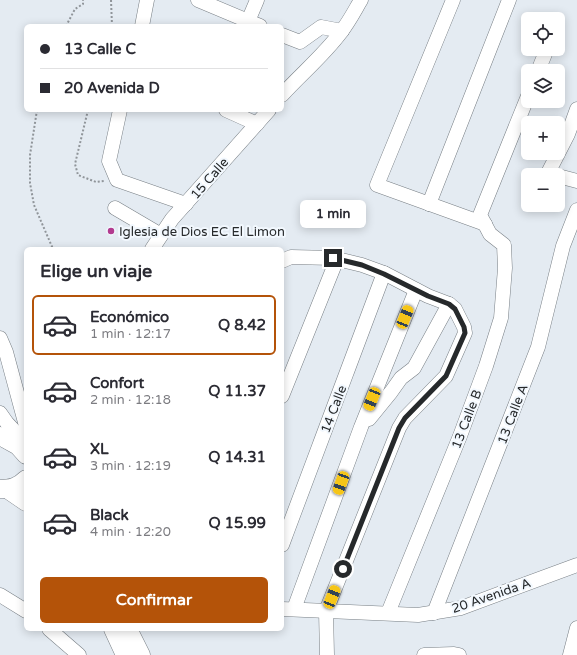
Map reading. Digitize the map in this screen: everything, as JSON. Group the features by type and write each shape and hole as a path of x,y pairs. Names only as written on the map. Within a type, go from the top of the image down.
{"main road":[{"path":"0,436 24,446"},
{"path":"4,489 19,486 24,481"},
{"path":"4,489 24,501"},
{"path":"114,631 124,655"},
{"path":"129,631 141,655"}],"street":[{"path":"142,24 147,0"},
{"path":"198,0 251,24 257,0"},
{"path":"284,90 289,77 329,46 342,31 361,0"},
{"path":"453,0 377,185 485,224"},
{"path":"429,204 509,0"},
{"path":"284,36 300,42 321,27 342,31"},
{"path":"485,224 480,215 523,108"},
{"path":"551,168 572,136 577,109"},
{"path":"120,112 109,161 117,180 186,204"},
{"path":"230,112 257,124"},
{"name":"15 Calle","path":"153,247 172,219 267,112"},
{"path":"565,177 577,181"},
{"path":"115,208 162,235"},
{"name":"13 Calle A","path":"434,613 538,347 563,246 577,210"},
{"name":"13 Calle B","path":"388,613 463,429 486,366 501,318 505,268 504,245 490,234 485,224"},
{"path":"284,261 291,257 337,259 362,265 452,307 464,327 465,333 446,376 405,418 399,428 326,611 327,655"},
{"path":"284,391 337,259"},
{"name":"14 Calle","path":"284,539 384,274"},
{"path":"288,609 416,290"},
{"path":"362,427 401,378 414,368 452,307"},
{"path":"0,338 6,352 24,419"},
{"path":"0,413 24,446"},
{"name":"20 Avenida A","path":"288,609 388,613 418,616 461,608 577,564"},
{"path":"0,595 24,610"},
{"path":"570,655 577,628"},
{"path":"51,631 79,655"},
{"path":"424,655 459,655"}],"path":[{"path":"67,24 75,9 83,4 83,0"},
{"path":"111,0 112,24"},
{"path":"37,112 30,155 30,183 34,205 52,247"},
{"path":"87,112 74,164 78,175 96,182 117,180"}],"place":[{"name":"Iglesia de Dios EC El Limon","path":"111,231"}],"route":[{"path":"333,258 362,265 398,280 428,296 449,304 455,309 464,327 465,333 448,368 446,376 405,418 399,428 343,569"}]}
